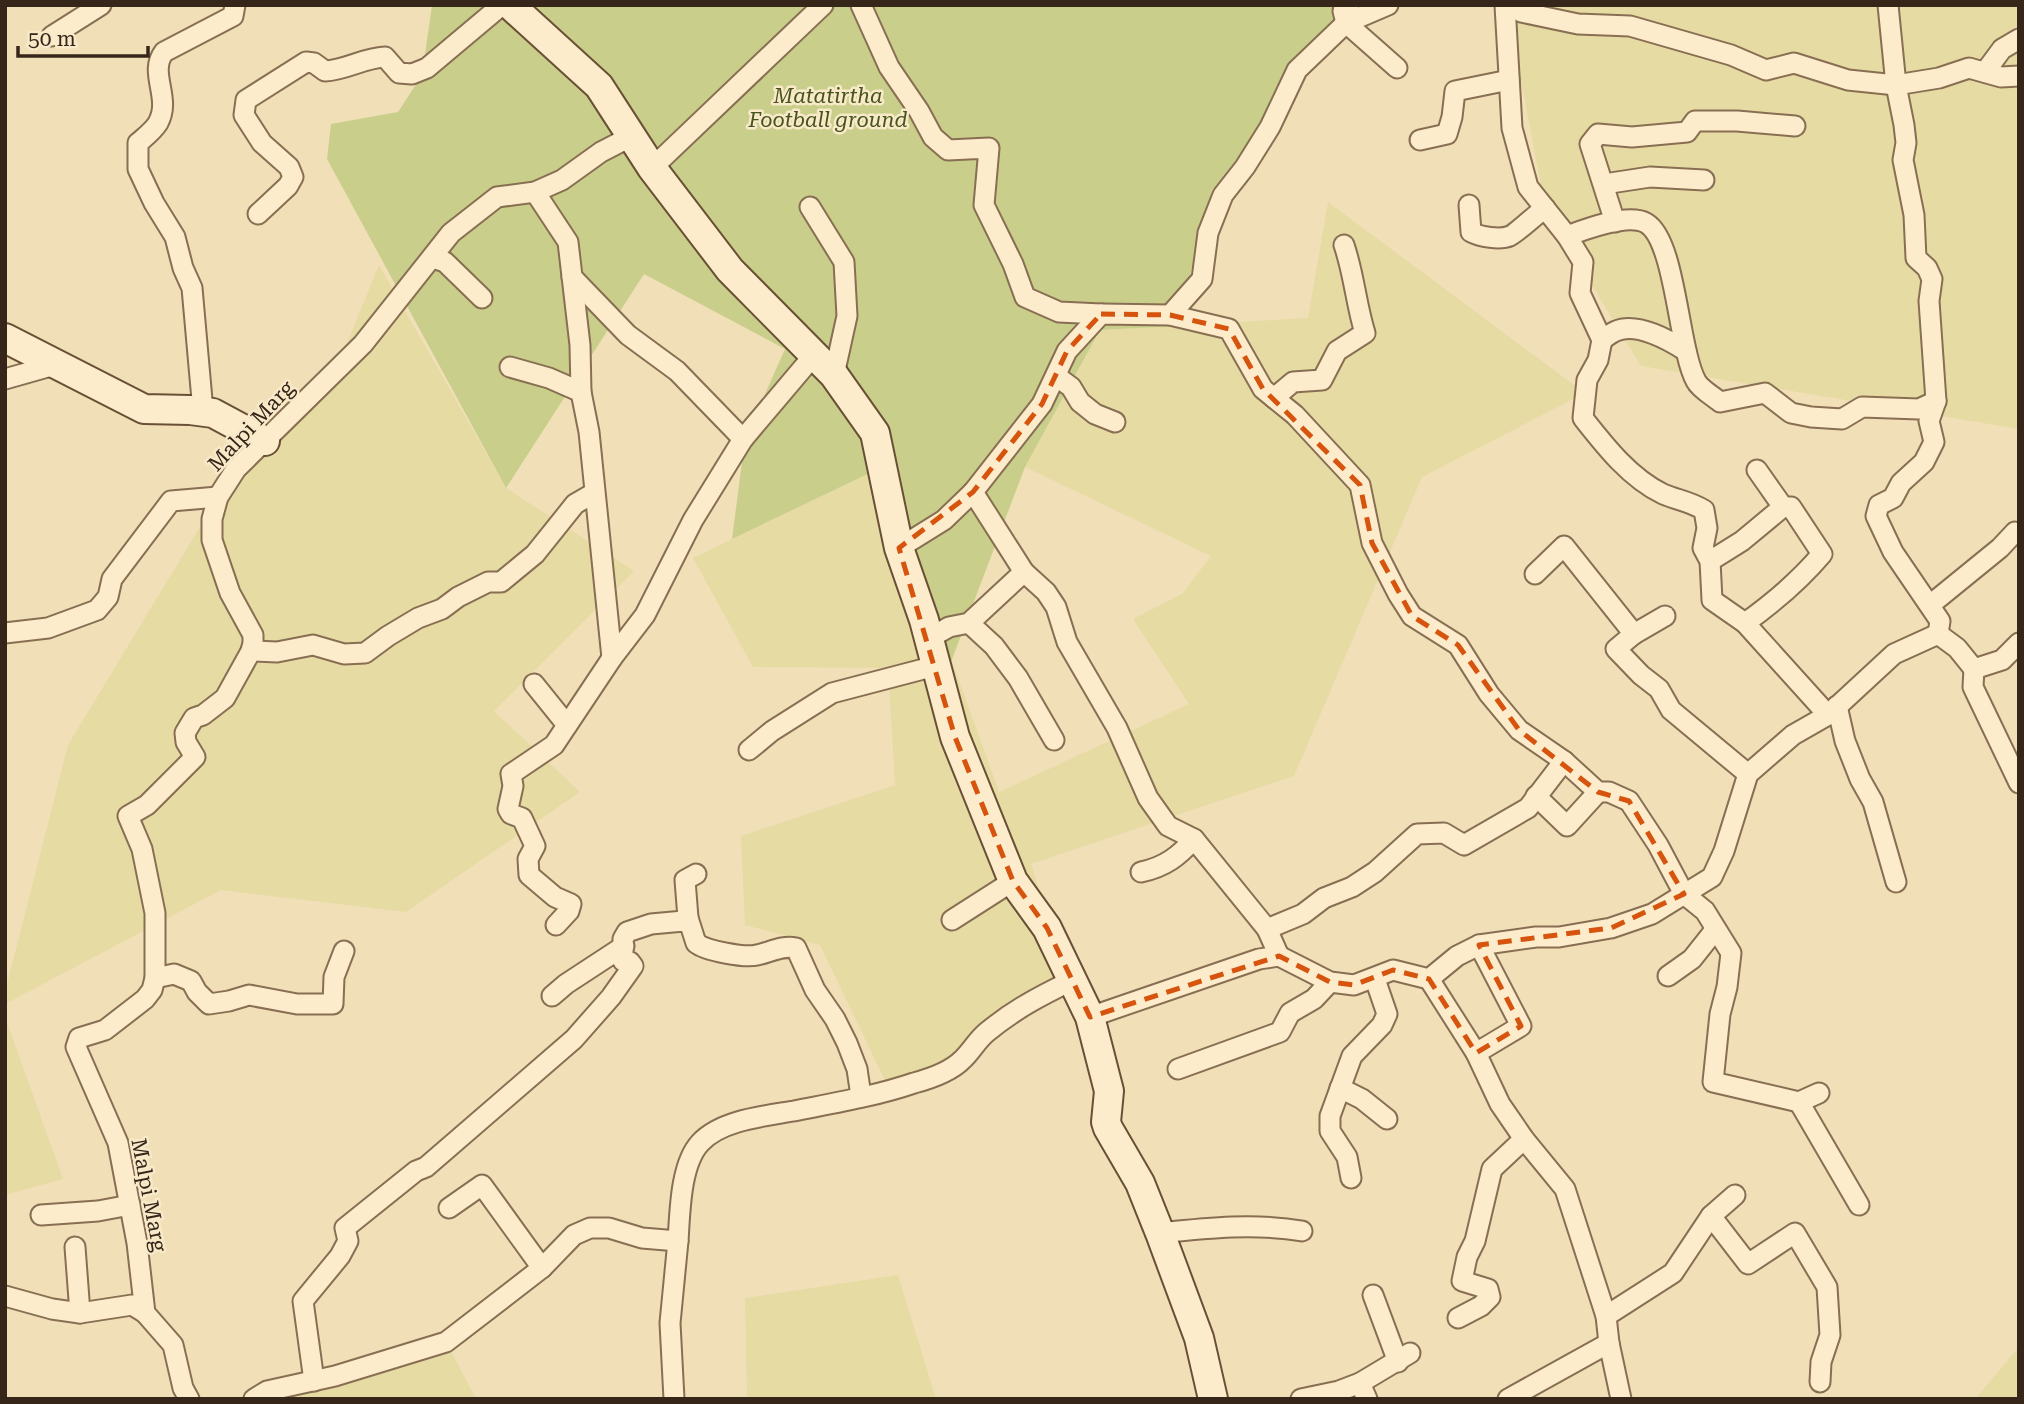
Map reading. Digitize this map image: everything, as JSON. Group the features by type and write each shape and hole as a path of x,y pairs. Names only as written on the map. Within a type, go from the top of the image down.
{"street":[{"path":"52,36 101,5"},
{"path":"203,411 192,288 183,268 175,237 154,203 138,169 136,154 138,143 160,120 164,97 157,71 158,60 164,52 233,16 235,5"},
{"path":"258,214 288,187 293,177 289,167 262,143 244,115 246,100 306,62 314,63 325,71 336,71 361,60 385,57 399,73 412,74 426,68 502,5"},
{"path":"510,5 599,86 652,168 730,270 834,375 875,433 899,548 955,737 1013,881 1046,928 1090,1017 1109,1091 1106,1122 1110,1134 1140,1183 1160,1233 1199,1338 1213,1399"},
{"path":"652,168 823,5"},
{"path":"860,5 889,67 933,137 948,150 989,148 984,205 1026,297 1059,312 1170,315 1229,329 1263,388 1295,415 1360,485 1372,543 1412,616 1458,645 1489,694 1519,730 1564,761 1598,792 1609,792 1629,800 1685,894 1705,911 1731,953 1720,1014 1713,1082 1798,1102 1819,1093"},
{"path":"1170,315 1202,279 1208,233 1223,195 1245,167 1270,127 1297,70 1348,14 1388,5"},
{"path":"1505,5 1512,128 1528,187 1567,236 1583,262 1580,293 1602,340 1598,360 1587,380 1583,418 1628,470 1663,494 1689,501 1704,510 1707,528 1703,548 1710,561 1712,600 1745,623 1833,710 1860,779 1873,802 1896,883"},
{"path":"1516,5 1521,12 1578,24 1630,26 1731,55 1766,70 1794,63 1848,80 1896,85 1939,78 1969,68 2001,77 2019,76"},
{"path":"1888,5 1896,85 1906,143 1903,160 1914,215 1916,258 1927,268 1932,279 1929,301 1936,401 1929,421 1934,442 1924,462 1901,483 1894,498 1879,505 1876,516 1893,552 1940,621 1938,634"},
{"path":"1348,14 1397,68"},
{"path":"1985,72 2002,49 2019,40"},
{"path":"1420,140 1447,134 1455,91 1509,80"},
{"path":"1615,222 1590,144 1598,134 1632,137 1687,132 1695,121 1795,125"},
{"name":"Malpi Marg","path":"251,651 253,635 230,593 212,540 212,519 218,497 236,469 363,344 451,233 497,197 535,192 562,180 601,152 632,136"},
{"path":"1604,184 1650,177 1704,180"},
{"path":"535,192 568,242 612,658"},
{"path":"1469,205 1471,232 1478,236 1493,237 1510,236 1545,208"},
{"path":"810,207 844,262 847,316 834,375"},
{"path":"1567,236 1627,220 1645,222 1656,232 1671,273 1686,351 1696,383 1720,402 1765,393 1791,413 1842,419 1862,407 1919,409 1936,401"},
{"path":"1274,398 1293,382 1322,380 1337,351 1364,333 1344,245"},
{"path":"433,258 445,262 482,298"},
{"path":"572,277 628,335 677,371 743,439"},
{"path":"899,548 944,520 973,492 1042,404 1067,351 1101,314"},
{"path":"1602,340 1616,331 1630,328 1671,342 1686,351"},
{"path":"5,338 144,409 203,411 265,441"},
{"path":"556,925 569,911 571,904 555,897 529,875 528,859 534,849 534,843 522,818 511,814 508,804 513,786 510,774 554,745 612,658 645,615 693,520 743,439 814,355"},
{"path":"5,379 58,364"},
{"path":"510,367 549,378 582,392"},
{"path":"1056,376 1071,387 1080,402 1095,414 1115,422"},
{"path":"1757,470 1783,507"},
{"path":"344,951 334,977 334,1004 297,1004 249,995 209,1004 191,981 174,974 156,978 155,912 142,849 128,816 147,805 195,757 186,742 185,733 194,718 225,698 251,651 277,652 313,645 344,654 365,653 388,636 418,618 442,609 458,597 488,582 501,582 536,554 575,504 594,492"},
{"path":"973,492 1024,572 1046,592 1056,607 1068,642 1117,728 1148,798 1168,826 1194,839 1267,929 1279,956"},
{"path":"5,633 48,628 97,610 108,597 112,579 171,501 218,497"},
{"path":"1710,561 1742,541 1783,507 1791,507 1822,554 1807,572 1745,623"},
{"path":"1930,605 2000,548 2015,532"},
{"path":"1535,574 1564,546 1634,634"},
{"path":"749,750 772,731 832,693 932,653 950,627 969,622 1024,572"},
{"path":"1665,616 1634,634 1616,649 1641,676 1659,689 1671,710 1748,775"},
{"path":"969,622 994,646 1018,678 1054,740"},
{"path":"1938,634 1958,648 1974,669 1973,687 2019,783"},
{"path":"1429,979 1457,956 1479,945 1536,937 1559,937 1611,928 1652,914 1712,877 1724,851 1748,775 1793,735 1833,710 1894,654 1938,634"},
{"path":"1974,669 2002,660 2019,643"},
{"path":"534,684 567,725"},
{"path":"1267,929 1303,914 1324,898 1352,887 1375,872 1418,834 1444,834 1464,845 1528,808 1564,761"},
{"path":"1536,796 1567,826 1598,792"},
{"path":"1142,872 1157,868 1179,856 1194,839"},
{"path":"696,874 685,880 688,918 696,943 708,950 754,956 785,947 796,948 815,990 835,1019 847,1043 857,1069 861,1096"},
{"path":"952,920 1013,881"},
{"path":"314,1381 303,1301 340,1256 348,1241 345,1228 416,1171 426,1167 574,1039 634,967 630,962 623,961 622,939 627,932 650,924 684,921 688,918"},
{"path":"1668,976 1692,959 1715,930"},
{"path":"1476,1053 1521,1026 1479,945"},
{"path":"552,996 624,946"},
{"path":"1090,1017 1259,958 1279,956 1330,982 1354,985 1393,970 1429,979 1476,1053 1500,1104 1524,1139 1565,1189 1606,1316 1621,1399"},
{"name":"Malpi Marg","path":"145,1313 137,1243 118,1143 76,1047 76,1041 104,1030 145,999 156,978"},
{"path":"1351,1178 1348,1157 1330,1131 1330,1116 1352,1056 1382,1025 1387,1014 1375,979"},
{"path":"674,1399 670,1323 683,1186 689,1163 700,1143 747,1118 914,1084 961,1062 984,1035 1024,1004 1073,980"},
{"path":"1178,1069 1280,1032 1290,1013 1314,999 1330,982"},
{"path":"1340,1088 1362,1099 1387,1119"},
{"path":"1798,1102 1859,1205"},
{"path":"1458,1318 1490,1297 1488,1289 1462,1281 1463,1274 1467,1256 1475,1241 1492,1169 1524,1139"},
{"path":"449,1208 482,1185 542,1268"},
{"path":"1606,1316 1673,1273 1711,1216 1735,1195"},
{"path":"41,1215 98,1211 130,1205"},
{"path":"1711,1216 1748,1264 1795,1233 1827,1287 1830,1335 1821,1362 1820,1382"},
{"path":"1160,1233 1228,1226 1273,1226 1302,1231"},
{"path":"254,1399 267,1391 314,1381 446,1342 542,1268 574,1235 590,1228 609,1228 642,1237 678,1241"},
{"path":"75,1247 79,1313"},
{"path":"1301,1399 1339,1391 1363,1391 1404,1358 1373,1295"},
{"path":"6,1297 79,1313 132,1305 145,1313 173,1345 183,1388 189,1399"},
{"path":"1508,1399 1609,1343"}],"highlighted area":[{"path":"1101,314 1170,315 1229,329 1263,389 1360,485 1372,543 1412,616 1458,645 1519,730 1598,792 1629,801 1684,894 1611,928 1479,945 1521,1026 1476,1053 1429,979 1393,970 1354,985 1330,982 1279,956 1090,1017 1047,928 1013,881 989,825 955,737 899,548 973,492 1042,404 1067,351"}],"shaded area":[{"path":"1507,5 2019,5 2019,429 1641,366 1545,208"},
{"path":"1328,202 1585,393 1422,477 1294,776 1031,864 1070,984 976,1051 889,1089 820,945 745,925 741,836 895,785 888,668 753,667 693,558 882,466 999,792 1189,704 1133,619 1182,594 1211,556 1025,467 1100,330 1308,318"},
{"path":"379,265 506,488 634,571 494,711 580,792 406,912 221,890 5,1004 5,992 68,745 218,497 336,370"},
{"path":"5,1017 63,1179 5,1195"},
{"path":"898,1275 936,1399 747,1399 745,1298"},
{"path":"446,1342 476,1399 292,1399"},
{"path":"2019,1347 2019,1399 1975,1399"}],"green space":[{"name":"Matatirtha Football ground","path":"432,5 1356,5 1346,23 1212,190 1177,326 1100,330 1025,467 951,662 882,467 732,539 745,439 785,349 644,274 506,488 327,159 331,124 398,112 422,75"}]}
